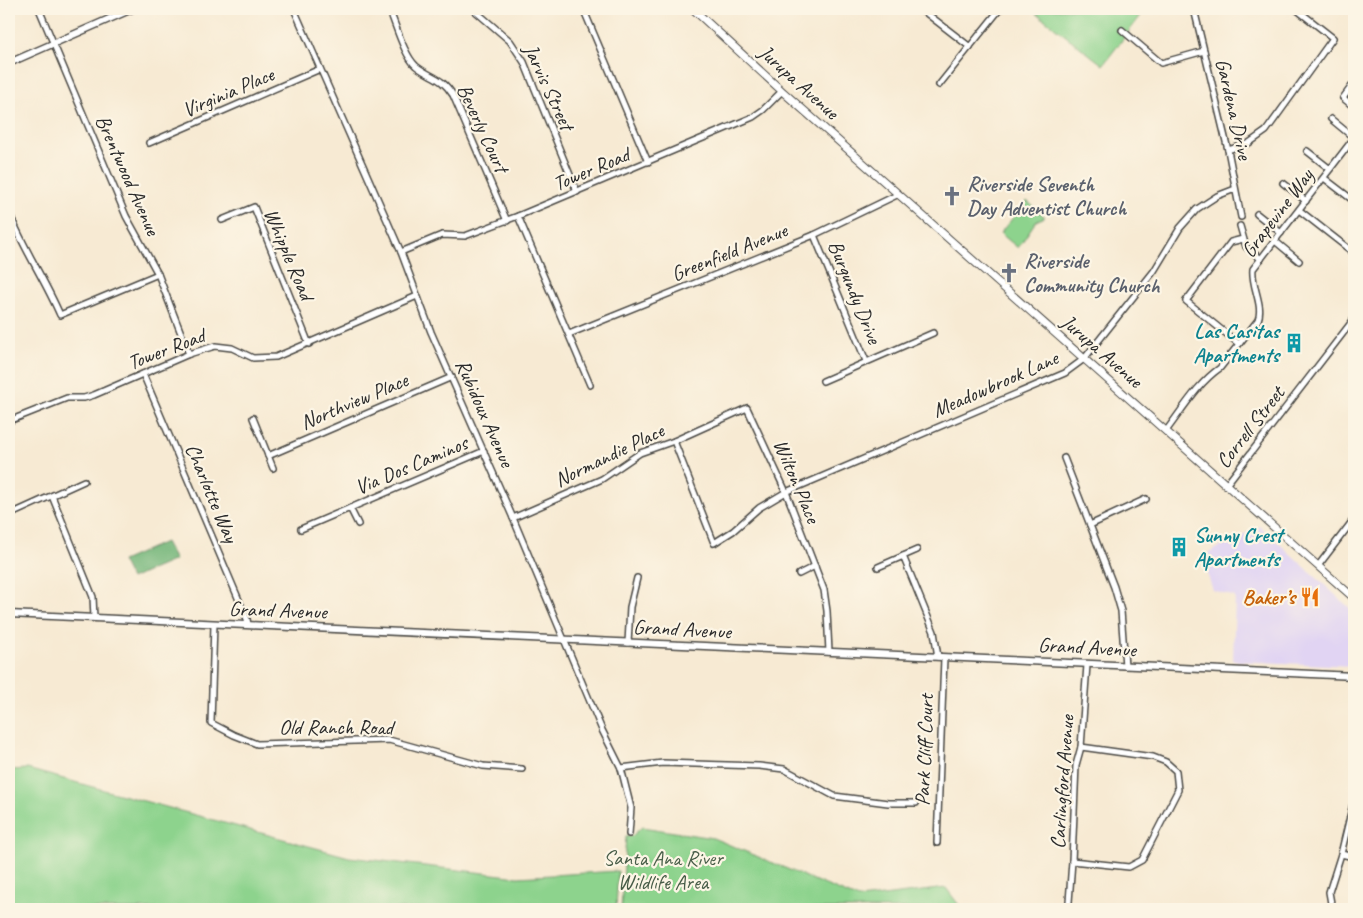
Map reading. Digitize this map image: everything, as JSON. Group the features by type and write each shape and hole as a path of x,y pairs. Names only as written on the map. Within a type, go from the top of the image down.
{"main road":[{"name":"Jurupa Avenue","path":"693,9 1354,598"}],"street":[{"name":"Brentwood Avenue","path":"39,9 126,216 158,274 189,354"},
{"path":"9,63 132,9"},
{"name":"Rubidoux Avenue","path":"294,9 401,252 417,296 602,730 621,768 631,808 630,834"},
{"name":"Beverly Court","path":"389,9 409,58 422,70 440,80 453,95 506,221"},
{"name":"Jarvis Street","path":"473,9 510,42 524,62 577,192"},
{"path":"921,9 970,47"},
{"path":"939,85 1000,9"},
{"name":"Gardena Drive","path":"1194,9 1228,150 1241,217"},
{"path":"1228,150 1248,143 1266,131 1333,38 1296,9"},
{"path":"585,13 648,162"},
{"path":"1122,30 1161,63 1204,51"},
{"name":"Virginia Place","path":"149,144 320,70"},
{"path":"1354,83 1343,98 1354,107"},
{"name":"Tower Road","path":"401,252 442,236 465,236 648,162 753,117 763,110 782,90"},
{"path":"1331,119 1354,138"},
{"name":"Grapevine Way","path":"1166,431 1203,384 1220,368 1258,320 1260,314 1252,276 1253,270 1354,138"},
{"path":"1307,151 1330,169"},
{"path":"1324,178 1354,201"},
{"path":"1283,182 1306,201"},
{"name":"Meadowbrook Lane","path":"674,441 714,543 733,531 759,508 786,492 1065,373 1084,359 1154,272 1180,228 1197,209 1217,196 1235,189"},
{"name":"Greenfield Avenue","path":"569,334 814,235 899,194"},
{"name":"Whipple Road","path":"222,220 254,207 309,344"},
{"path":"1299,210 1354,253"},
{"path":"9,212 19,238 48,288 60,315 158,274"},
{"path":"1257,214 1281,233"},
{"path":"518,216 590,384"},
{"path":"1240,226 1246,247 1261,259"},
{"name":"Burgundy Drive","path":"814,235 866,361"},
{"path":"1239,344 1186,301 1231,242 1243,238"},
{"path":"1275,241 1300,261"},
{"name":"Tower Road","path":"9,421 67,398 84,398 189,354 214,346 232,348 253,358 276,357 417,296"},
{"name":"Correll Street","path":"1226,484 1354,319"},
{"path":"823,381 933,333"},
{"name":"Charlotte Way","path":"144,374 248,625"},
{"name":"Northview Place","path":"268,456 452,377"},
{"name":"Wilton Place","path":"747,408 786,492 824,590 828,611 829,652"},
{"name":"Normandie Place","path":"513,518 602,479 640,453 674,441 747,408"},
{"path":"253,418 273,468"},
{"name":"Via Dos Caminos","path":"301,529 484,451"},
{"path":"1064,458 1114,587 1121,611 1125,666"},
{"path":"9,515 84,481"},
{"path":"52,496 93,596 94,618"},
{"path":"1090,525 1146,500"},
{"name":"Via Dos Caminos","path":"350,508 358,524"},
{"path":"1318,566 1354,519"},
{"path":"878,567 918,550"},
{"name":"Park Cliff Court","path":"903,556 934,632 941,657 937,843"},
{"path":"799,574 815,566"},
{"path":"628,643 630,607 637,578"},
{"name":"Grand Avenue","path":"9,614 1354,676"},
{"name":"Old Ranch Road","path":"214,624 211,723 234,735 256,744 389,740 483,766 522,769"},
{"name":"Carlingford Avenue","path":"1069,902 1076,765 1080,747 1087,664"},
{"path":"1072,861 1129,867 1142,860 1178,790 1176,771 1166,762 1153,756 1080,747"},
{"path":"621,768 663,763 759,766 784,769 834,796 888,803 916,803"},
{"path":"1332,909 1329,892 1341,854 1354,800"},
{"path":"1341,854 1354,857"}],"shaded area":[{"path":"1260,526 1354,612 1354,666 1233,661 1235,597 1213,590 1201,557"}],"green space":[{"path":"1031,9 1146,9 1103,65"},
{"path":"1027,201 1045,217 1036,221 1018,248 1000,233"},
{"path":"165,542 175,560 131,579 122,561"},
{"path":"27,769 349,857 518,877 618,871 616,909 9,909 9,770"},
{"name":"Santa Ana River Wildlife Area","path":"642,827 713,838 859,899 946,888 962,909 621,909 626,836 632,836"}],"place":[{"name":"Riverside Seventh Day Adventist Church","path":"952,196"},
{"name":"Riverside Community Church","path":"1009,273"},
{"name":"Las Casitas Apartments","path":"1294,343"},
{"name":"Sunny Crest Apartments","path":"1179,547"},
{"name":"Baker’s","path":"1310,597"}]}
